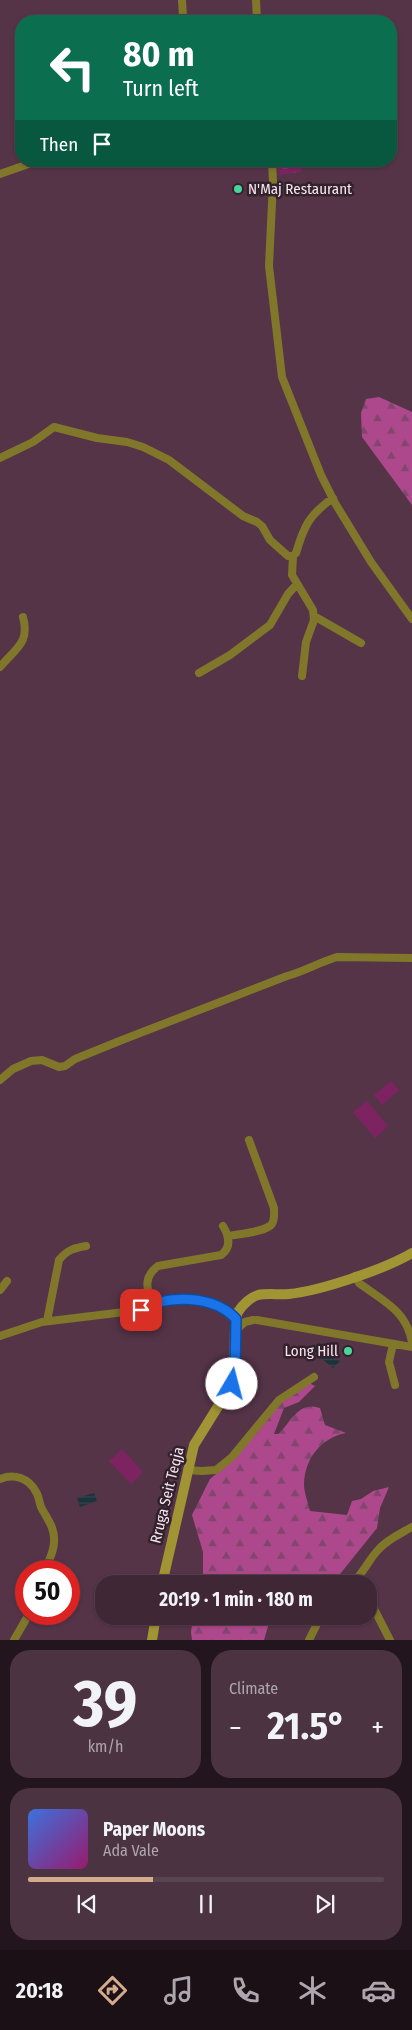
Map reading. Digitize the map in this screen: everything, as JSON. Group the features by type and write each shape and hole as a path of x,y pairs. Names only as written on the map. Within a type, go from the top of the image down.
{"main road":[{"path":"236,1324 238,1311 246,1302 259,1295 289,1294 317,1288 354,1276 412,1253"},
{"name":"Rruga Seit Teqja","path":"164,1575 194,1445 201,1430 232,1384 235,1373 236,1324"},
{"path":"152,1640 154,1625"}],"street":[{"path":"182,0 183,15"},
{"path":"256,0 257,15"},
{"path":"0,174 20,167"},
{"path":"272,167 269,266 282,377 321,475 333,498 371,562 412,619"},
{"path":"0,458 33,442 54,427 142,447 168,460 243,516 257,522 262,526 270,540 284,554 293,556"},
{"path":"302,676 306,642 314,616 313,610 292,575 293,556 307,522 322,506 333,498"},
{"path":"199,673 230,655 270,624 288,594 297,584"},
{"path":"314,616 361,643"},
{"path":"0,667 24,639 26,632 22,617"},
{"path":"0,1080 13,1069 31,1061 42,1060 59,1067 65,1066 75,1059 287,976 302,972 326,960 337,957 412,958"},
{"path":"229,1236 266,1228 272,1224 274,1217 274,1208 249,1140"},
{"path":"151,1304 148,1278 151,1271 158,1266 221,1255 226,1252 229,1236 223,1226"},
{"path":"47,1321 59,1260 71,1249 86,1246"},
{"path":"354,1276 359,1283 400,1314 408,1327 412,1342"},
{"path":"0,1290 7,1281"},
{"path":"0,1336 47,1321 141,1310 151,1304 175,1299 198,1301 230,1313 236,1324 255,1320 412,1347"},
{"path":"393,1344 389,1362 394,1385"},
{"path":"187,1470 216,1470 232,1457 279,1400 314,1377"},
{"path":"0,1479 10,1476 22,1478 33,1486 38,1494 40,1504 54,1532 52,1555 50,1560"},
{"path":"361,1575 378,1550 392,1537 412,1527"},
{"path":"377,1614 390,1640"},
{"path":"14,1640 22,1625"},
{"path":"309,1640 316,1625"}],"green space":[{"path":"278,167 302,167 301,172 279,175"},
{"path":"379,397 412,412 412,505 362,437 361,413 366,399"},
{"path":"391,1081 399,1090 382,1105 374,1095"},
{"path":"367,1101 388,1126 375,1138 353,1112"},
{"path":"309,1383 315,1386 299,1402 284,1408 274,1434 278,1434 300,1410 312,1406 320,1408 325,1425 346,1433 329,1439 322,1444 307,1466 304,1484 310,1511 347,1515 352,1501 361,1499 373,1491 389,1487 380,1508 377,1528 339,1575 203,1575 203,1552 192,1515 210,1479 227,1465 281,1402"},
{"path":"122,1449 143,1472 131,1484 109,1461"},
{"path":"192,1625 268,1625 264,1640 192,1640"}],"water":[{"path":"316,1345 325,1347 331,1357 340,1361 333,1368 311,1350"},
{"path":"94,1493 97,1501 80,1507 77,1498"}],"place":[{"name":"N'Maj Restaurant","path":"238,189"},
{"name":"Long Hill","path":"348,1351"}],"route":[{"path":"141,1310 151,1304 184,1299 213,1305 230,1313 236,1319 235,1373 232,1384"}]}
